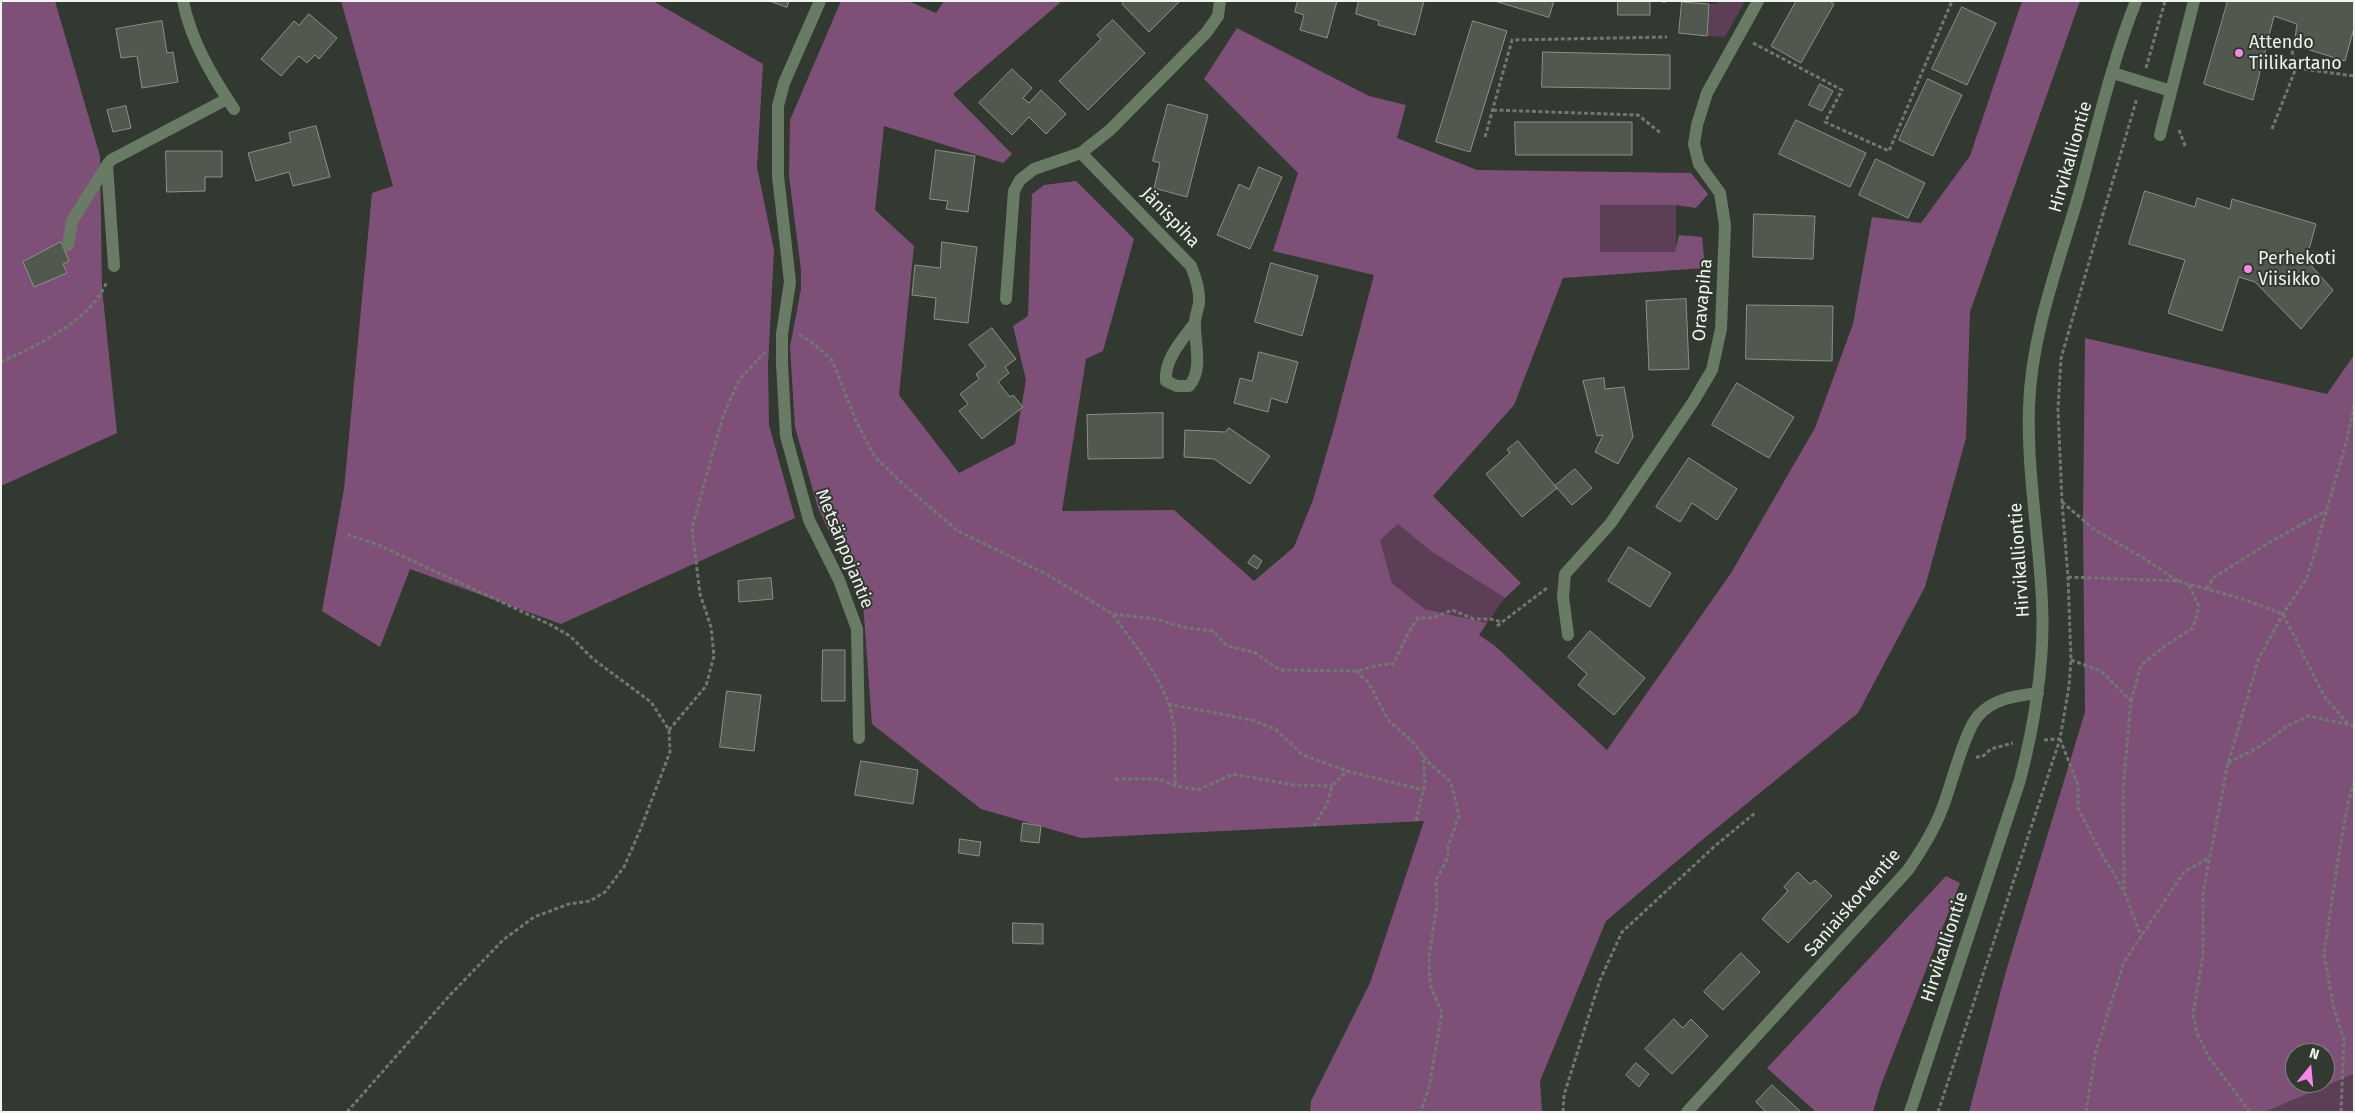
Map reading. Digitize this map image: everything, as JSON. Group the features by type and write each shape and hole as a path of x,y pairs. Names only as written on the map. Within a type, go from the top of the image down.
{"street":[{"path":"68,245 72,221 111,160 230,104 210,73 186,18 183,1"},
{"name":"Metsänpojantie","path":"820,1 784,83 778,106 778,176 790,282 783,331 786,436 809,520 839,580 857,629 859,738"},
{"path":"1006,300 1014,191 1020,180 1034,169 1081,152 1110,130 1206,33 1218,16 1220,1"},
{"name":"Oravapiha","path":"1565,574 1610,524 1693,402 1712,370 1721,329 1725,225 1720,193 1699,164 1694,144 1696,125 1707,93 1758,1"},
{"name":"Hirvikalliontie","path":"1910,1112 2020,780 2030,742 2038,693 2042,604 2029,438 2032,370 2040,332 2113,73 2136,1"},
{"path":"2160,135 2194,1"},
{"path":"2113,73 2171,91"},
{"name":"Jänispiha","path":"1081,152 1191,266 1198,280 1199,301 1194,324"},
{"path":"107,165 114,266"},
{"path":"1565,574 1563,597 1568,635"},
{"name":"Saniaiskorventie","path":"1687,1112 1908,870 1924,846 1941,812 1970,730 1978,716 1996,702 2015,696 2038,693"}],"path":[{"path":"1938,1112 2060,739 2069,686 2071,660 2058,409 2061,358 2165,1"},
{"path":"1739,35 1842,90 1825,122 1889,151 1950,2"},
{"path":"1485,137 1512,40 1581,36 1667,37"},
{"path":"2272,129 2296,68 2289,38"},
{"path":"2296,68 2354,76"},
{"path":"1493,110 1638,115 1662,134"},
{"path":"1,362 74,323 104,289 114,266"},
{"path":"670,730 706,686 714,656 711,627 700,594 692,528 723,416 739,380 783,331 810,341 832,360 867,444 875,456 903,484 958,531 1046,574 1113,614 1149,665 1168,704 1174,722 1176,786"},
{"path":"2250,1112 2208,1056 2197,1034 2193,1014 2203,954 2203,893 2228,763 2259,658 2283,614 2307,578 2346,444 2354,406"},
{"path":"2062,502 2095,530 2178,581"},
{"path":"2207,589 2213,578 2275,539 2327,511"},
{"path":"347,1112 451,994 504,940 534,918 568,904 590,901 605,892 624,867 670,752 670,730 651,702 593,659 570,636 551,625 376,544 348,535"},
{"path":"1497,626 1565,574"},
{"path":"2068,577 2178,581 2283,614 2324,696 2349,725"},
{"path":"2124,891 2123,789 2131,701 2141,665 2165,646 2194,628 2199,607 2188,584"},
{"path":"1113,614 1156,619 1187,628 1213,631 1228,646 1254,652 1280,670 1356,670 1393,664 1406,640 1407,632 1418,618 1433,618 1452,610 1474,619 1490,619 1502,622"},
{"path":"2071,660 2101,671 2131,701"},
{"path":"1356,670 1368,682 1389,721 1412,740 1451,782 1459,816 1448,846 1448,857 1436,880 1438,905 1429,957 1430,985 1442,1013 1429,1087 1421,1112"},
{"path":"1168,704 1252,720 1275,729 1304,754 1346,771 1423,790"},
{"path":"2228,763 2259,747 2289,726 2309,716 2354,726"},
{"path":"1960,757 1982,757 1990,749 2005,744 2060,739"},
{"path":"2060,739 2078,785 2078,808 2100,853 2124,891 2141,936"},
{"path":"1416,821 1425,783 1423,754"},
{"path":"1314,826 1327,804 1332,786 1346,771"},
{"path":"1115,779 1159,779 1176,786 1198,790 1233,774 1294,785 1332,786"},
{"path":"2341,1112 2344,1039 2334,1009 2324,954 2341,841 2354,783"},
{"path":"1563,1112 1564,1095 1600,980 1622,932 1755,813"},
{"path":"2086,1112 2099,1042 2124,962 2184,872 2210,858"}],"shaded area":[{"path":"1,1 55,1 100,156 102,288 117,433 1,486"},
{"path":"341,1 653,1 763,64 757,167 774,250 768,366 769,425 795,518 561,624 410,569 380,647 322,611 344,489 372,193 393,186"},
{"path":"841,1 908,1 936,13 944,1 1062,1 953,94 1012,154 1003,163 884,126 875,210 914,246 899,395 959,473 1015,444 1026,380 1013,326 1028,316 1032,194 1044,185 1076,181 1134,239 1103,351 1086,359 1062,511 1174,510 1254,581 1294,547 1313,500 1374,275 1273,251 1298,173 1204,79 1237,28 1369,96 1406,105 1397,138 1477,170 1691,173 1708,194 1696,208 1676,205 1600,205 1600,252 1675,252 1679,235 1702,237 1705,268 1563,278 1514,405 1433,496 1521,583 1505,598 1432,552 1398,524 1380,540 1392,583 1425,609 1487,623 1479,635 1494,645 1607,750 1731,573 1815,428 1853,324 1872,217 1921,223 1970,156 2022,1 2080,1 1970,312 1966,438 1925,587 1858,713 1606,921 1540,1081 1542,1112 1310,1112 1311,1101 1370,983 1424,821 1081,838 981,809 872,724 863,603 818,508 795,427 790,347 801,289 801,270 789,176 790,120"},
{"path":"1718,1 1745,1 1725,37 1707,36 1709,4 1717,4"},
{"path":"1600,205 1676,205 1676,252 1600,252"},
{"path":"2085,338 2327,394 2354,355 2354,1074 2335,1082 2335,1043 2285,1043 2285,1093 2310,1093 2265,1112 1969,1112 2006,971 2085,712 2083,524"},
{"path":"1398,523 1432,552 1505,598 1487,623 1425,609 1392,583 1380,540"},
{"path":"1946,876 1960,883 1881,1085 1873,1112 1816,1112 1767,1068"},
{"path":"2354,1074 2354,1112 2265,1112 2310,1093 2335,1093 2335,1082"}],"building":[{"path":"770,1 789,1 787,7"},
{"path":"1125,1 1180,1 1149,32 1122,4"},
{"path":"1298,1 1337,1 1327,38 1300,30 1304,15 1295,12"},
{"path":"1359,1 1424,1 1415,35 1378,25 1379,21 1356,14"},
{"path":"1495,1 1554,1 1549,17"},
{"path":"1618,1 1650,1 1650,15 1618,15"},
{"path":"1796,1 1829,1 1834,4 1801,63 1771,46"},
{"name":"Attendo Tiilikartano","path":"2228,1 2354,1 2354,28 2345,61 2294,45 2297,24 2274,16 2253,100 2204,84"},
{"path":"1682,2 1709,4 1707,36 1679,33"},
{"path":"1962,7 1996,23 1967,85 1932,69"},
{"path":"309,14 337,38 319,59 315,55 307,63 299,56 281,76 261,59 294,21 299,25"},
{"path":"1113,20 1145,53 1088,110 1059,81 1101,39 1097,35"},
{"path":"162,21 167,53 173,52 178,82 142,88 137,56 121,58 116,29"},
{"path":"1473,21 1507,31 1470,152 1436,142"},
{"path":"1543,52 1670,55 1670,89 1542,87"},
{"path":"1012,69 1032,88 1023,98 1029,103 1041,90 1066,114 1046,134 1029,117 1012,135 979,103"},
{"path":"1928,79 1962,95 1933,156 1899,140"},
{"path":"1820,84 1833,91 1822,111 1809,105"},
{"path":"1168,104 1208,115 1187,197 1154,188 1160,163 1153,161"},
{"path":"126,106 131,128 113,132 107,110"},
{"path":"1796,120 1866,153 1850,187 1779,154"},
{"path":"1515,122 1632,122 1632,155 1516,155"},
{"path":"316,126 330,177 293,186 289,172 256,181 248,153 291,142 289,133"},
{"path":"936,150 975,156 968,212 946,209 948,201 930,199"},
{"path":"166,151 222,151 222,177 205,177 205,191 167,192"},
{"path":"1876,159 1925,183 1908,218 1859,195"},
{"path":"1259,167 1282,177 1250,249 1217,235 1239,184 1249,189"},
{"name":"Perhekoti Viisikko","path":"2145,191 2195,207 2197,198 2230,209 2232,199 2316,224 2306,260 2333,290 2301,329 2255,282 2239,277 2222,331 2168,313 2185,260 2129,244"},
{"path":"1754,214 1815,216 1813,259 1753,257"},
{"path":"61,242 69,261 63,264 67,273 34,287 23,262"},
{"path":"942,242 977,247 968,323 934,319 936,298 912,295 915,265 940,268"},
{"path":"1271,263 1318,276 1302,336 1255,322"},
{"path":"1686,299 1689,369 1649,370 1646,301"},
{"path":"1747,305 1833,306 1832,361 1746,359"},
{"path":"992,328 1016,359 1005,367 1009,373 998,382 1010,397 1013,395 1023,407 982,439 959,411 968,404 960,394 979,379 976,374 986,366 969,345"},
{"path":"1259,352 1298,362 1287,403 1271,398 1268,412 1234,403 1240,378 1252,381"},
{"path":"1604,378 1605,389 1624,387 1633,437 1618,464 1595,452 1603,435 1597,436 1583,381"},
{"path":"1737,383 1794,417 1769,458 1712,425"},
{"path":"1163,413 1163,458 1088,459 1087,415"},
{"path":"1229,428 1270,456 1250,484 1214,459 1184,457 1185,430 1225,432"},
{"path":"1518,441 1557,488 1522,517 1486,474 1510,453 1507,450"},
{"path":"1689,458 1737,489 1717,520 1692,503 1680,522 1656,507"},
{"path":"1575,469 1592,488 1572,505 1555,486"},
{"path":"1629,547 1671,573 1650,607 1608,581"},
{"path":"1254,555 1262,561 1257,569 1248,563"},
{"path":"771,578 773,599 739,602 738,581"},
{"path":"1590,631 1645,678 1614,715 1578,685 1587,674 1568,657"},
{"path":"823,650 845,650 845,701 822,701"},
{"path":"727,691 761,695 754,751 720,747"},
{"path":"861,761 918,770 913,804 855,795"},
{"path":"1023,823 1041,826 1039,843 1021,841"},
{"path":"960,839 981,842 979,856 959,853"},
{"path":"1798,872 1810,884 1815,880 1832,896 1788,943 1762,919 1788,891 1784,887"},
{"path":"1013,923 1043,924 1043,944 1013,943"},
{"path":"1741,953 1760,972 1723,1010 1704,992"},
{"path":"1674,1019 1683,1028 1691,1019 1708,1036 1672,1074 1645,1049"},
{"path":"1636,1063 1649,1074 1639,1087 1626,1075"},
{"path":"1772,1085 1800,1112 1766,1112 1756,1102"}],"place":[{"name":"Attendo Tiilikartano","path":"2239,53"},
{"name":"Perhekoti Viisikko","path":"2248,269"}]}
